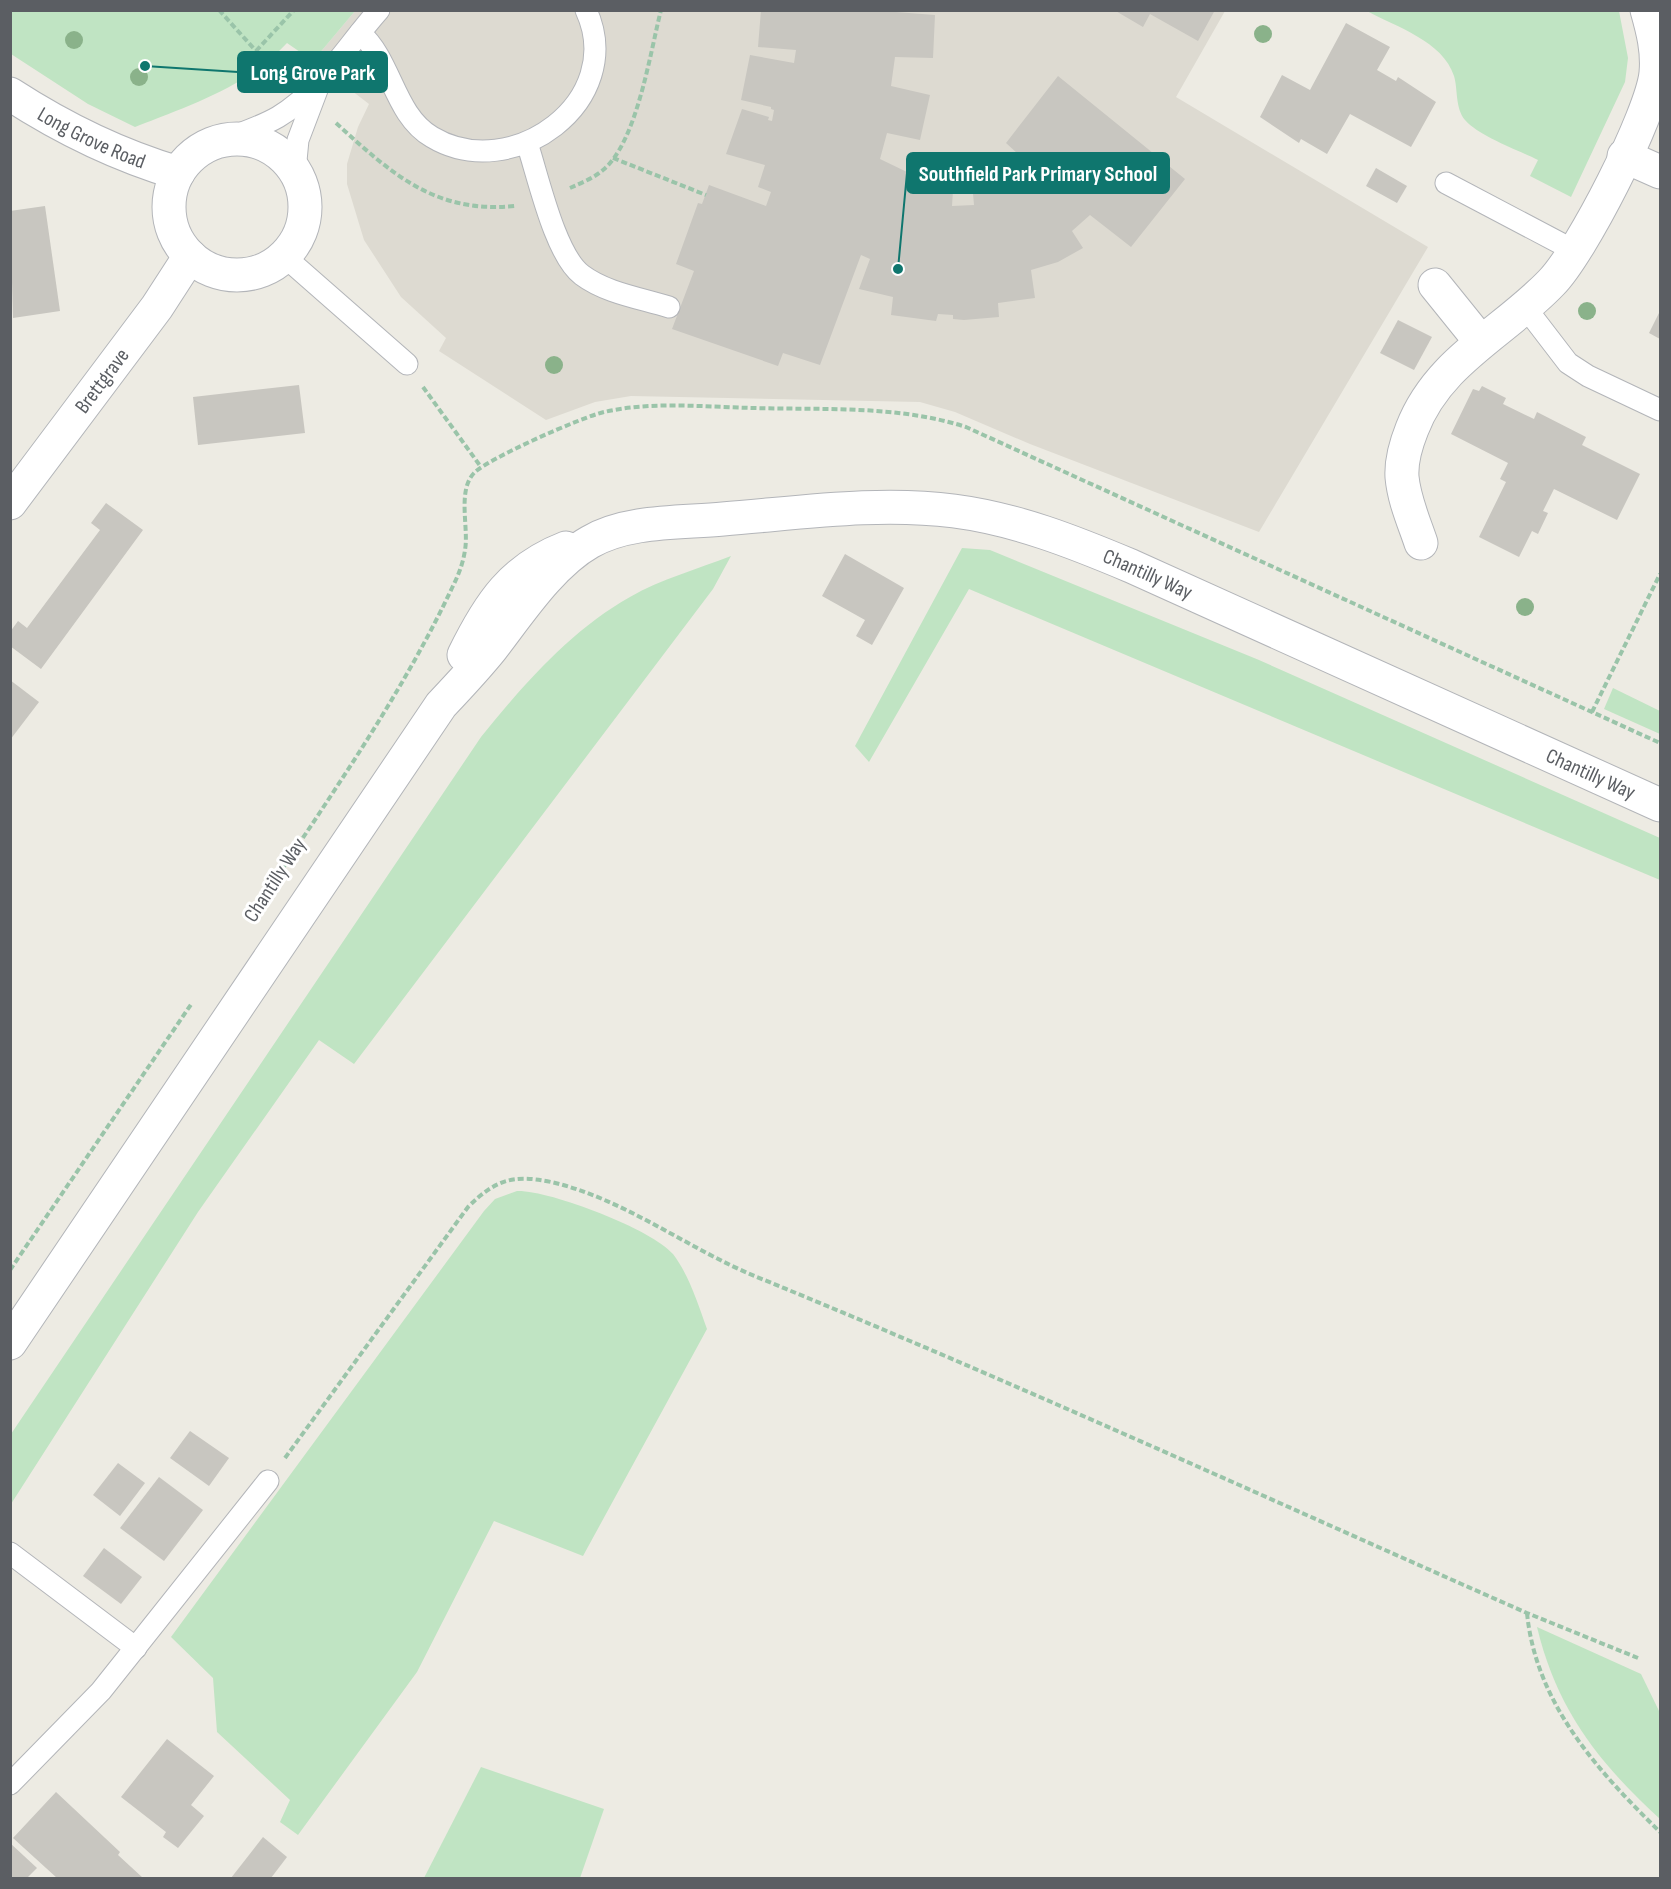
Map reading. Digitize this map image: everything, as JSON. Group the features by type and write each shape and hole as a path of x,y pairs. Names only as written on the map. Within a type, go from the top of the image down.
{"street":[{"path":"1421,543 1402,479 1402,462 1409,436 1422,406 1438,381 1552,282 1575,251 1645,113 1655,81 1655,42 1647,10"},
{"name":"Long Grove Road","path":"10,94 63,126 128,158 178,173"},
{"path":"242,139 267,146 284,157 295,171 302,187 304,217 297,238 284,256 263,269 238,274 208,268 190,256 176,236 170,218 170,197 178,173 194,154 218,142 242,139"},
{"path":"1624,156 1660,172"},
{"name":"Brettgrave","path":"10,502 157,307 190,256"},
{"path":"1435,285 1481,342"},
{"name":"Chantilly Way","path":"10,1343 441,705 473,671 542,585 581,548 600,536 656,524 842,509 929,509 1004,521 1056,536 1111,557 1660,805"}],"lane":[{"path":"218,142 277,118 306,96 324,80 379,10"},
{"path":"360,33 383,62 411,117 432,137 452,146 476,150 505,149 527,142 556,126 584,92 593,54 593,33 586,10"},
{"path":"295,171 296,150 303,124 324,80"},
{"path":"527,142 560,244 575,269 612,290 669,307"},
{"path":"1446,183 1575,251"},
{"path":"284,256 407,364"},
{"path":"1525,307 1568,363 1588,376 1660,410"},
{"path":"10,1784 101,1691 268,1481"},
{"path":"10,1553 136,1648"}],"path":[{"path":"219,10 256,51 306,96"},
{"path":"256,51 294,10"},
{"path":"613,158 706,195"},
{"name":"Chantilly Way","path":"257,908 381,719 423,648 462,564 467,534 466,490 468,481 481,467 407,364"},
{"path":"1592,712 1660,574"},
{"path":"10,1270 198,995"},
{"path":"268,1481 468,1207 499,1182 533,1179 553,1182 610,1204 737,1269 867,1323 1527,1613 1638,1658"},
{"path":"1527,1613 1533,1649 1560,1714 1599,1769 1660,1832"}],"shaded area":[{"path":"355,11 1225,11 1176,97 1428,247 1259,532 1030,444 955,412 920,402 631,396 595,402 546,420 439,351 446,338 401,297 364,240 347,184 347,164 358,127 369,104 313,61"}],"green space":[{"path":"11,10 355,11 313,61 287,43 254,72 217,93 135,127 88,104 11,54"},
{"path":"1367,11 1619,11 1628,58 1625,82 1571,197 1530,176 1538,160 1489,137 1465,120 1458,104 1454,76 1440,53 1417,36"},
{"path":"962,548 990,550 1259,660 1660,838 1660,880 969,589 869,762 855,746"},
{"path":"731,556 713,589 354,1064 319,1040 198,1212 11,1504 11,1434 481,737 549,660 608,610 654,585"},
{"path":"1613,688 1660,711 1660,734 1604,709"},
{"path":"517,1191 532,1192 575,1204 623,1223 662,1244 673,1254 684,1271 707,1329 583,1556 494,1521 417,1672 298,1835 280,1822 290,1800 217,1732 213,1678 171,1637 484,1211 495,1199"},
{"path":"1537,1627 1641,1674 1660,1713 1660,1819 1617,1777 1583,1733 1556,1684 1545,1657"},
{"path":"481,1767 604,1809 580,1878 424,1878"}],"building":[{"path":"761,10 870,10 935,15 933,58 895,57 891,86 930,95 920,140 887,133 880,159 909,173 910,170 954,174 952,206 974,205 970,159 1014,153 1020,184 1040,174 1006,143 1058,76 1185,179 1131,247 1090,215 1072,231 1083,248 1058,262 1031,270 1035,298 998,303 999,317 964,320 953,319 953,315 938,314 936,321 891,315 893,297 859,289 870,259 861,255 820,365 783,353 778,366 672,329 694,271 676,264 698,203 702,204 709,185 766,206 771,192 758,187 765,165 726,154 742,109 769,117 768,120 772,121 774,110 771,107 741,100 750,55 794,63 796,50 758,47"},
{"path":"1114,10 1215,10 1198,41 1150,14 1143,27"},
{"path":"1346,23 1390,47 1377,70 1396,81 1398,77 1436,102 1411,147 1350,114 1327,154 1301,139 1299,143 1260,117 1282,75 1310,90"},
{"path":"1376,168 1407,186 1397,203 1366,186"},
{"path":"45,206 60,311 13,318 10,211"},
{"path":"1660,311 1660,339 1649,333"},
{"path":"1398,320 1432,337 1414,370 1380,353"},
{"path":"299,385 305,433 198,445 193,397"},
{"path":"1482,386 1506,398 1503,404 1534,419 1537,412 1586,437 1582,445 1640,474 1617,520 1554,489 1543,511 1548,513 1538,534 1532,531 1519,557 1479,537 1506,482 1500,479 1508,463 1451,434 1473,389 1479,391"},
{"path":"106,503 143,530 41,669 10,646 10,632 18,621 27,628 100,530 91,523"},
{"path":"845,554 904,588 872,645 856,636 865,620 822,596"},
{"path":"10,680 39,702 10,740"},
{"path":"190,1431 229,1458 209,1486 170,1458"},
{"path":"118,1463 145,1483 120,1516 93,1495"},
{"path":"159,1477 203,1510 164,1561 120,1528"},
{"path":"104,1548 142,1577 121,1604 83,1576"},
{"path":"167,1739 214,1776 191,1805 204,1816 178,1848 163,1837 166,1832 121,1797"},
{"path":"56,1792 120,1852 118,1855 143,1878 57,1878 13,1838"},
{"path":"263,1837 287,1857 271,1878 231,1878"},
{"path":"10,1843 37,1868 27,1878 10,1878"}],"place":[{"name":"Long Grove Park","path":"145,66"},
{"name":"Southfield Park Primary School","path":"898,269"}]}
